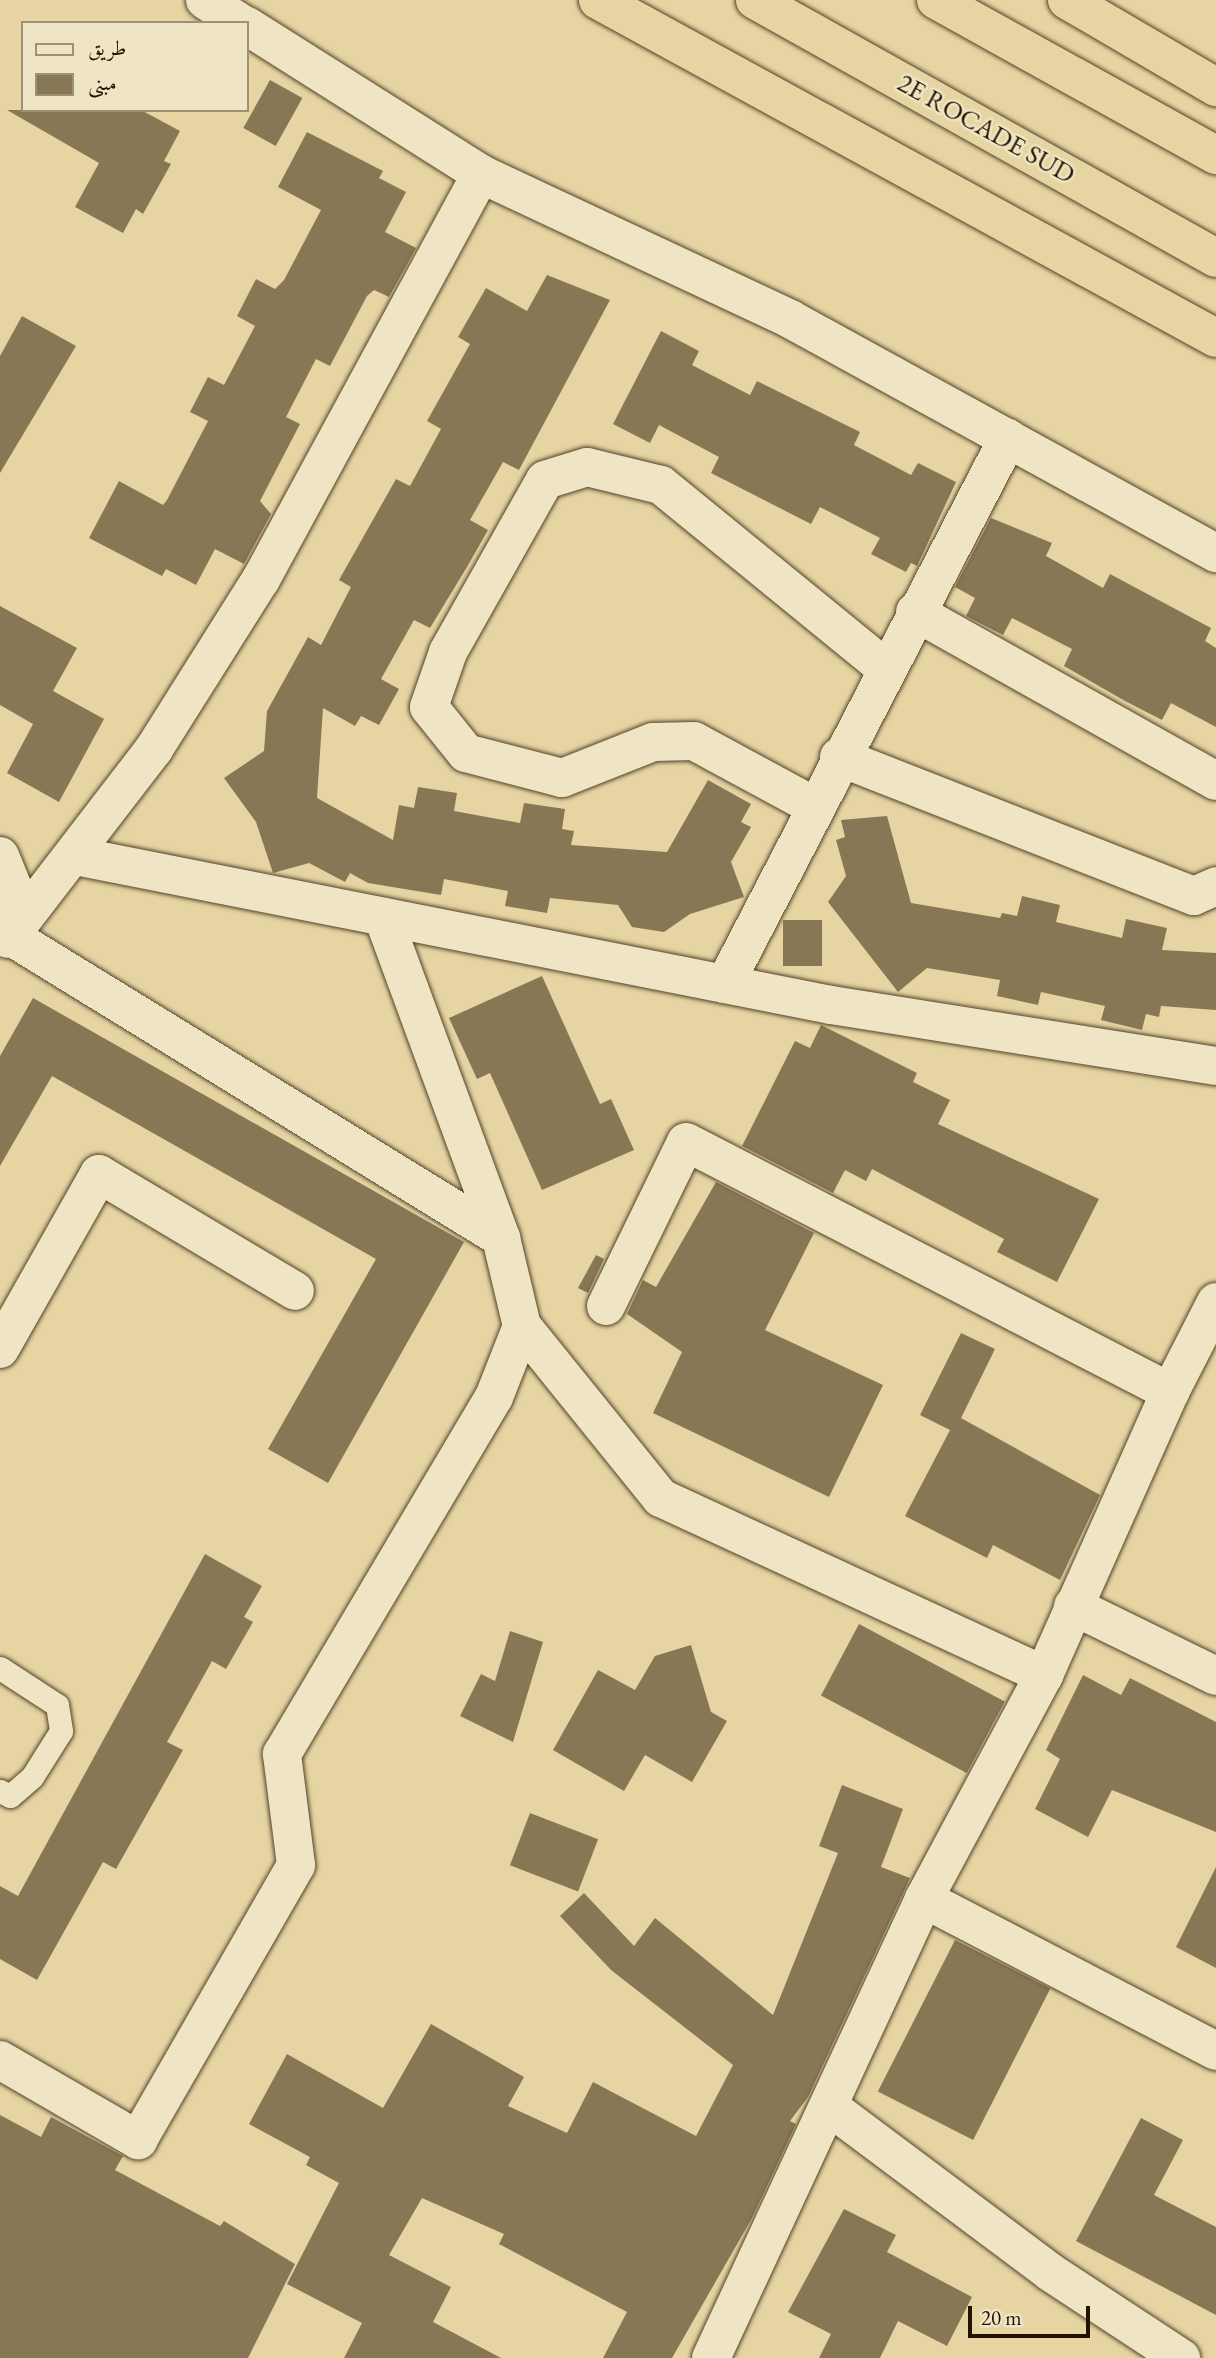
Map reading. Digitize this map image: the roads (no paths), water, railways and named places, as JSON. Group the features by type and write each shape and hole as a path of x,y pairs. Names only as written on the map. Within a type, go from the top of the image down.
{"highway":[{"path":"598,0 1216,338"},
{"name":"2E ROCADE SUD","path":"755,0 1216,258"},
{"path":"936,0 1216,155"},
{"path":"1068,0 1216,87"}],"street":[{"path":"205,0 238,21"},
{"path":"248,27 481,174 790,318 1216,553"},
{"path":"5,944 76,856 154,749 261,579 481,174"},
{"path":"725,984 885,668 1008,438"},
{"path":"814,806 694,741 653,742 562,778 466,753 429,707 448,652 545,480 587,467 661,485 885,668"},
{"path":"915,612 1216,781"},
{"path":"839,757 1194,896 1216,886"},
{"path":"0,856 18,900 5,944"},
{"path":"76,856 725,984 1216,1066"},
{"path":"383,917 501,1238 522,1326 661,1498 1044,1675"},
{"path":"5,944 501,1238"},
{"path":"606,1306 685,1142 1170,1392"},
{"path":"0,1349 99,1174 295,1291"},
{"path":"711,2358 831,2108 924,1899 1044,1675 1170,1392 1216,1302"},
{"path":"0,2060 138,2140 296,1865 282,1754 494,1397 522,1326"},
{"path":"1073,1606 1216,1676"},
{"path":"924,1899 1216,2051"},
{"path":"831,2108 1050,2272 1181,2358"}],"lane":[{"path":"0,1668 57,1705 61,1731 32,1777 10,1796 0,1791"}]}
